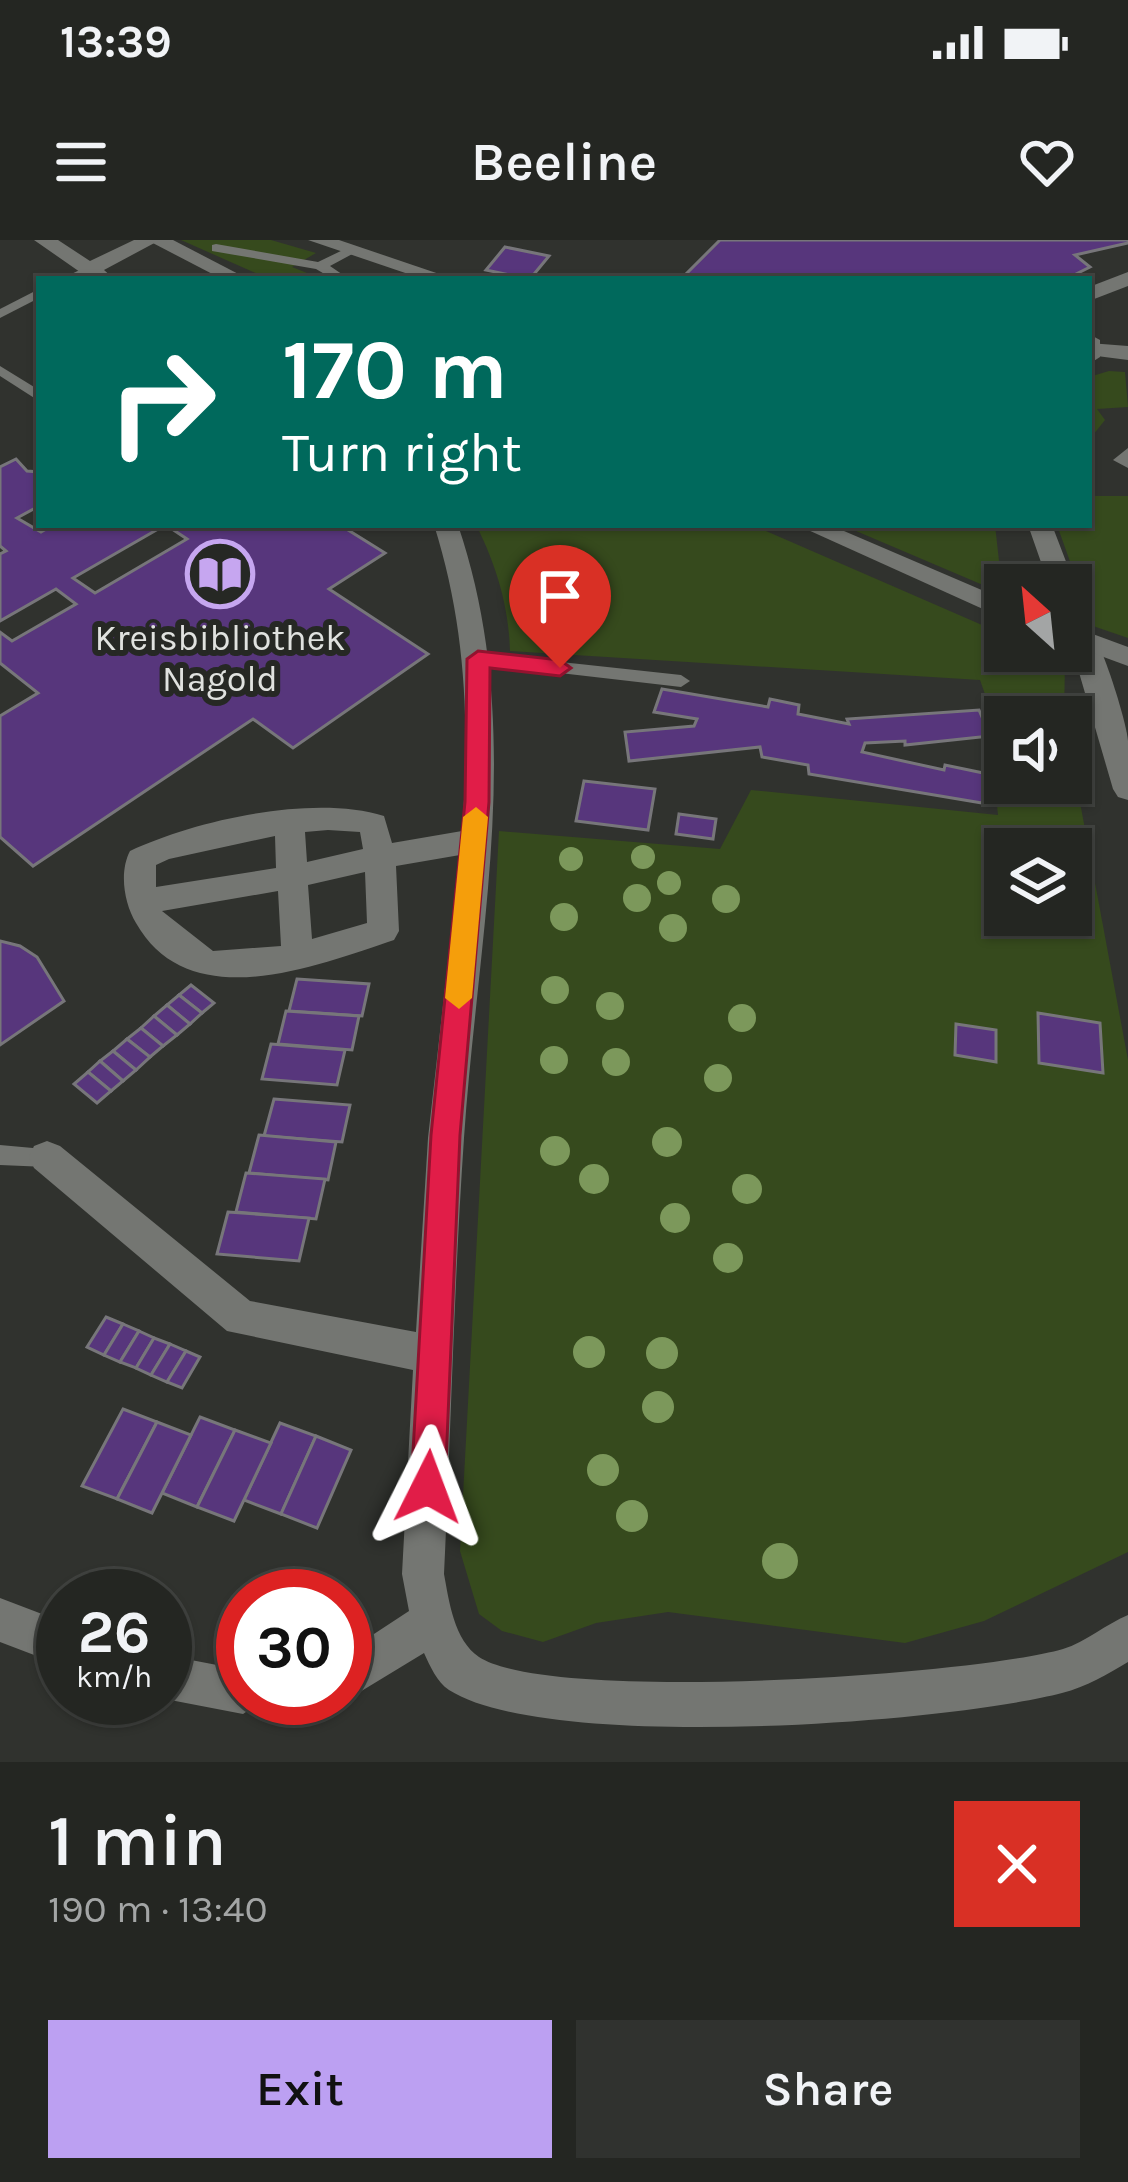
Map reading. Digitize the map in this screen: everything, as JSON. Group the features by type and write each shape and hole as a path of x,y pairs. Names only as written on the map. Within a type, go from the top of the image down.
{"street":[{"path":"44,240 87,276 154,240 232,276"},
{"path":"318,240 434,276"},
{"path":"1092,349 1128,353"},
{"path":"447,528 464,563 478,659 473,842 446,1135 424,1574 431,1622 463,1673 513,1692 656,1705 959,1691 1068,1670 1128,1637"},
{"path":"815,528 984,601"},
{"path":"1041,528 1054,564"},
{"path":"1092,643 1128,657"},
{"path":"1092,666 1128,789"},
{"path":"360,816 373,824 380,857 383,932 297,953 210,964 163,936 143,915 141,859 159,846 360,816"},
{"path":"289,824 297,953"},
{"path":"142,902 473,842"},
{"path":"47,1156 241,1318 435,1355"},
{"path":"0,1620 36,1634"},
{"path":"372,1661 431,1622"}],"lane":[{"path":"216,248 320,266 337,276"},
{"path":"320,266 350,252"},
{"path":"0,314 36,295"},
{"path":"0,370 36,396"},
{"path":"1128,452 1121,460 1128,463"},
{"path":"478,659 681,681"},
{"path":"0,1155 47,1156"}],"green space":[{"path":"181,240 271,240 316,253 292,267 314,276 262,276"},
{"path":"1125,372 1128,407 1097,409 1105,420 1092,436 1092,376"},
{"path":"1092,496 1128,496 1128,638 1093,626 1092,564 1071,564 1058,528 1092,528"},
{"path":"477,528 759,528 984,626 984,672 1065,672 1064,696 986,696 980,680 510,651 504,602"},
{"path":"849,528 995,528 999,561 984,564 984,585"},
{"path":"751,790 998,815 997,804 1080,804 1085,828 984,828 984,936 1092,936 1092,867 1128,1060 1128,1552 984,1621 905,1643 668,1612 596,1623 543,1642 502,1631 479,1614 460,1551 499,831 720,849"}],"building":[{"path":"720,240 1128,240 1075,255 1090,267 1072,276 684,276"},
{"path":"505,247 549,256 532,276 486,270"},
{"path":"16,459 27,471 36,472 36,508 17,518 41,532 48,528 160,528 73,578 95,593 187,539 170,528 345,528 385,553 329,589 428,654 293,748 253,719 33,866 0,837 0,716 38,693 0,663 0,632 12,641 76,604 56,589 0,621 0,554 6,551 0,546 0,467"},
{"path":"662,689 768,707 770,699 799,705 798,714 849,724 847,719 979,710 984,737 905,745 905,741 865,743 862,752 944,770 945,765 984,773 982,803 809,774 808,765 762,757 760,747 629,761 625,732 694,726 697,719 654,712"},
{"path":"584,781 655,789 648,830 576,821"},
{"path":"679,814 716,819 713,839 676,834"},
{"path":"0,941 37,957 64,1001 0,1045"},
{"path":"297,979 369,984 362,1016 289,1011"},
{"path":"191,985 214,1003 202,1013 179,995"},
{"path":"179,995 202,1013 190,1024 167,1005"},
{"path":"167,1005 190,1024 177,1035 154,1016"},
{"path":"286,1011 359,1016 352,1050 278,1044"},
{"path":"1038,1013 1100,1023 1103,1073 1039,1063"},
{"path":"154,1016 177,1035 163,1046 141,1028"},
{"path":"956,1024 996,1030 996,1062 955,1055"},
{"path":"141,1028 163,1046 150,1057 127,1039"},
{"path":"127,1039 150,1057 136,1070 113,1051"},
{"path":"271,1044 345,1050 337,1085 262,1079"},
{"path":"113,1051 136,1070 123,1081 100,1061"},
{"path":"100,1061 123,1081 111,1091 88,1072"},
{"path":"88,1072 111,1091 97,1103 74,1084"},
{"path":"274,1099 350,1105 342,1142 264,1136"},
{"path":"259,1135 336,1142 328,1180 249,1173"},
{"path":"246,1173 325,1179 316,1219 236,1212"},
{"path":"228,1212 309,1218 299,1261 217,1254"},
{"path":"106,1317 123,1324 104,1355 87,1347"},
{"path":"123,1324 139,1331 120,1362 104,1355"},
{"path":"139,1331 154,1338 136,1368 120,1362"},
{"path":"154,1338 170,1344 151,1375 136,1368"},
{"path":"170,1344 186,1351 167,1382 151,1375"},
{"path":"186,1351 200,1357 182,1388 167,1382"},
{"path":"123,1409 157,1422 117,1499 82,1486"},
{"path":"200,1417 235,1430 197,1507 162,1493"},
{"path":"157,1422 191,1435 152,1513 117,1499"},
{"path":"280,1423 316,1436 281,1514 244,1500"},
{"path":"235,1430 271,1443 234,1521 197,1507"},
{"path":"316,1436 351,1450 317,1528 281,1514"}],"slow traffic":[{"path":"459,998 476,817"}],"place":[{"name":"Kreisbibliothek Nagold","path":"220,574"}],"route":[{"path":"428,1487 446,1135 477,802 478,659 560,668"}]}
